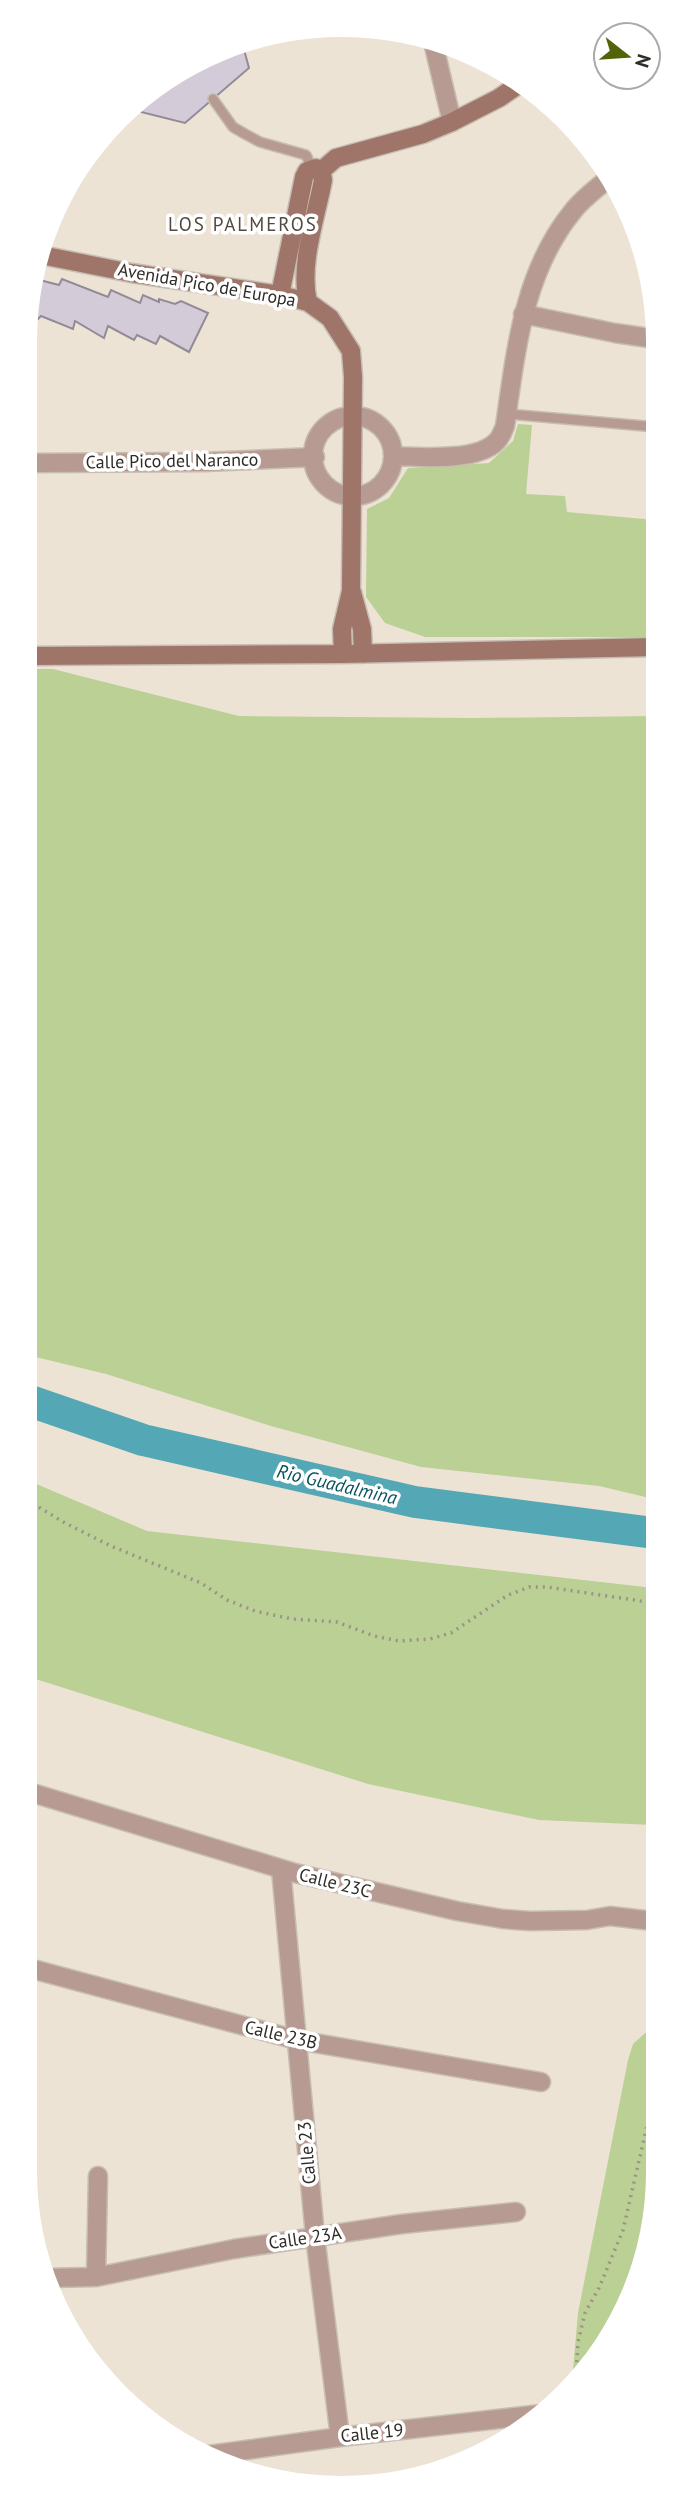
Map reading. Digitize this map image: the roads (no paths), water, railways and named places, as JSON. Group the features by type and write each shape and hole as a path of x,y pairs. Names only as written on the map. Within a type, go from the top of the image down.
{"street":[{"path":"435,52 452,122"},
{"path":"280,296 307,171 317,170 336,159 424,134 512,89"},
{"path":"308,302 305,290 309,254 323,180 317,170"},
{"path":"393,456 471,454 486,450 499,440 507,414 523,314 546,250 574,209 602,184"},
{"name":"Avenida Pico de Europa","path":"49,257 308,302 330,318 351,351 354,416"},
{"path":"523,314 646,338"},
{"path":"343,654 342,629 351,592 354,416"},
{"path":"341,418 366,418 377,424 386,433 393,456 385,480 366,494 354,496 330,489 315,469 315,444 330,424 341,418"},
{"name":"Calle Pico del Naranco","path":"37,463 204,462 315,457"},
{"path":"351,592 362,629 363,654"},
{"path":"37,656 363,654 646,647"},
{"name":"Calle 23C","path":"37,1794 281,1868 412,1901 503,1919 576,1920 610,1916 646,1920"},
{"name":"Calle 23","path":"281,1868 315,2236 340,2437"},
{"name":"Calle 23B","path":"37,1970 297,2040 541,2082"},
{"path":"96,2277 98,2176"},
{"name":"Calle 23A","path":"56,2278 96,2277 234,2249 315,2236 516,2212"},
{"name":"Calle 19","path":"225,2453 523,2416"}],"lane":[{"path":"213,99 233,127 260,142 306,155 317,170"},
{"path":"507,414 646,426"}],"waterway":[{"name":"Rio Guadalmina","path":"37,1403 143,1440 415,1502 646,1532"}],"district":[{"name":"LOS PALMEROS","path":"243,224"}]}
